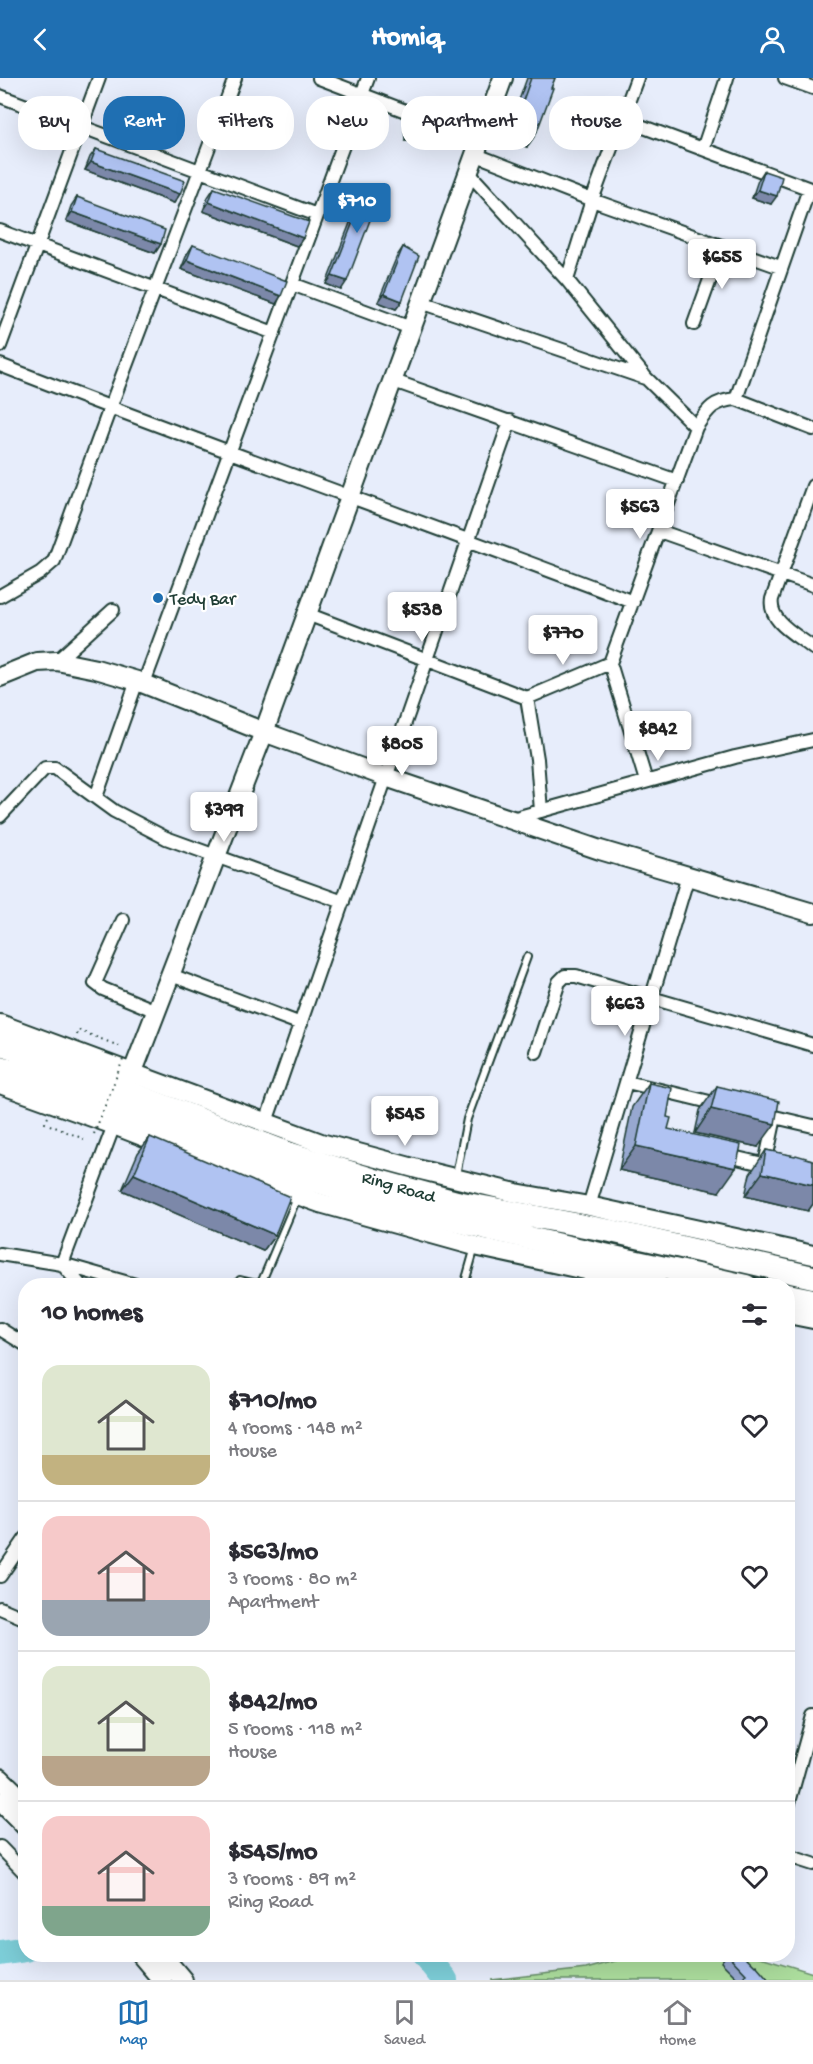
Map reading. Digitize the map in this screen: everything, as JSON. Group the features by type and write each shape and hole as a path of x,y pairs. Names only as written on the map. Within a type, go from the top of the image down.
{"highway":[{"name":"Ring Road","path":"0,1043 288,1153 372,1179 457,1202 611,1231 813,1277"},
{"name":"Ring Road","path":"0,1067 262,1164 359,1195 515,1236 709,1278"},
{"path":"795,1296 813,1300"}],"street":[{"path":"91,101 99,78"},
{"path":"0,596 40,573 54,561 235,78"},
{"path":"319,78 401,112"},
{"path":"96,797 230,451 368,78"},
{"path":"496,96 503,78"},
{"path":"630,96 637,78"},
{"path":"703,149 727,78"},
{"path":"785,78 813,88"},
{"path":"0,96 18,103"},
{"path":"643,126 811,190 780,267 736,399"},
{"path":"91,130 317,215"},
{"path":"0,346 73,150"},
{"path":"132,1074 264,732 476,150"},
{"path":"486,150 592,200 780,267"},
{"path":"567,280 610,150"},
{"path":"468,172 567,280 646,378 696,427"},
{"path":"0,231 274,333"},
{"path":"694,324 722,246"},
{"path":"292,284 411,328"},
{"path":"421,302 646,378"},
{"path":"0,364 110,408 633,602"},
{"path":"391,380 677,481"},
{"path":"646,781 610,663 696,427 713,405 723,400 736,399 813,429"},
{"path":"266,1122 510,421"},
{"path":"813,486 770,607 773,615 813,648"},
{"path":"659,531 813,585"},
{"path":"57,661 113,609"},
{"path":"307,614 527,698 610,663"},
{"path":"0,677 37,662 57,661 96,669 140,682 264,732 386,777 600,850 813,913"},
{"path":"527,698 537,759 542,811"},
{"path":"512,819 735,757 813,740"},
{"path":"0,816 45,768 49,767 60,770 114,811 166,838 343,902"},
{"path":"589,1206 688,876"},
{"path":"123,920 95,983 99,988 156,1011"},
{"path":"171,975 301,1024"},
{"path":"536,1052 559,982 565,976 576,975 813,1045"},
{"path":"0,1014 68,1050"},
{"path":"0,1024 321,1143 516,1193 589,1206 813,1255"},
{"path":"627,1082 729,1106"},
{"path":"0,1084 298,1195 405,1228 588,1278"},
{"path":"752,1112 813,1126"},
{"path":"765,1164 775,1117"},
{"path":"62,1264 114,1125"},
{"path":"711,1152 784,1169"},
{"path":"0,1254 62,1264 112,1278"},
{"path":"62,1264 74,1278"},
{"path":"795,1315 813,1319"},
{"path":"0,1329 18,1340"},
{"path":"0,1576 18,1550"},
{"path":"0,1608 18,1616"},
{"path":"795,1791 807,1765 813,1716"},
{"path":"0,1778 18,1795"},
{"path":"0,1802 18,1819"},
{"path":"0,1847 18,1866"},
{"path":"795,1858 813,1864"},
{"path":"147,1962 162,1980"},
{"path":"168,1962 183,1980"}],"lane":[{"path":"456,1179 467,1119 526,957"},
{"path":"263,1278 298,1195"},
{"path":"466,1278 475,1246"}],"path":[{"path":"94,1134 124,1057"},
{"path":"48,1116 45,1124 84,1139"}],"green space":[{"path":"612,1962 777,1962 813,1973 813,1980 491,1980 586,1969"}],"building":[{"path":"531,78 555,78 537,131 537,96 525,96"},
{"path":"96,149 185,181 180,194 91,162"},
{"path":"764,171 782,177 777,196 758,190"},
{"path":"367,186 381,191 347,281 332,276"},
{"path":"214,188 309,222 303,238 209,202"},
{"path":"77,197 165,230 161,244 72,212"},
{"path":"193,245 287,281 281,296 187,260"},
{"path":"403,247 419,256 402,301 384,294"},
{"path":"649,1083 672,1088 667,1117 671,1118 668,1129 741,1145 736,1168 636,1146"},
{"path":"717,1086 779,1101 775,1124 711,1109"},
{"path":"150,1137 290,1197 275,1235 134,1174"},
{"path":"766,1150 813,1160 813,1185 762,1173"},
{"path":"735,1962 751,1962 769,1980 748,1980 744,1976 746,1974"}],"waterway":[{"path":"0,1953 18,1950"},
{"path":"430,1962 445,1980"}],"place":[{"name":"Tedy Bar","path":"158,598"}]}
